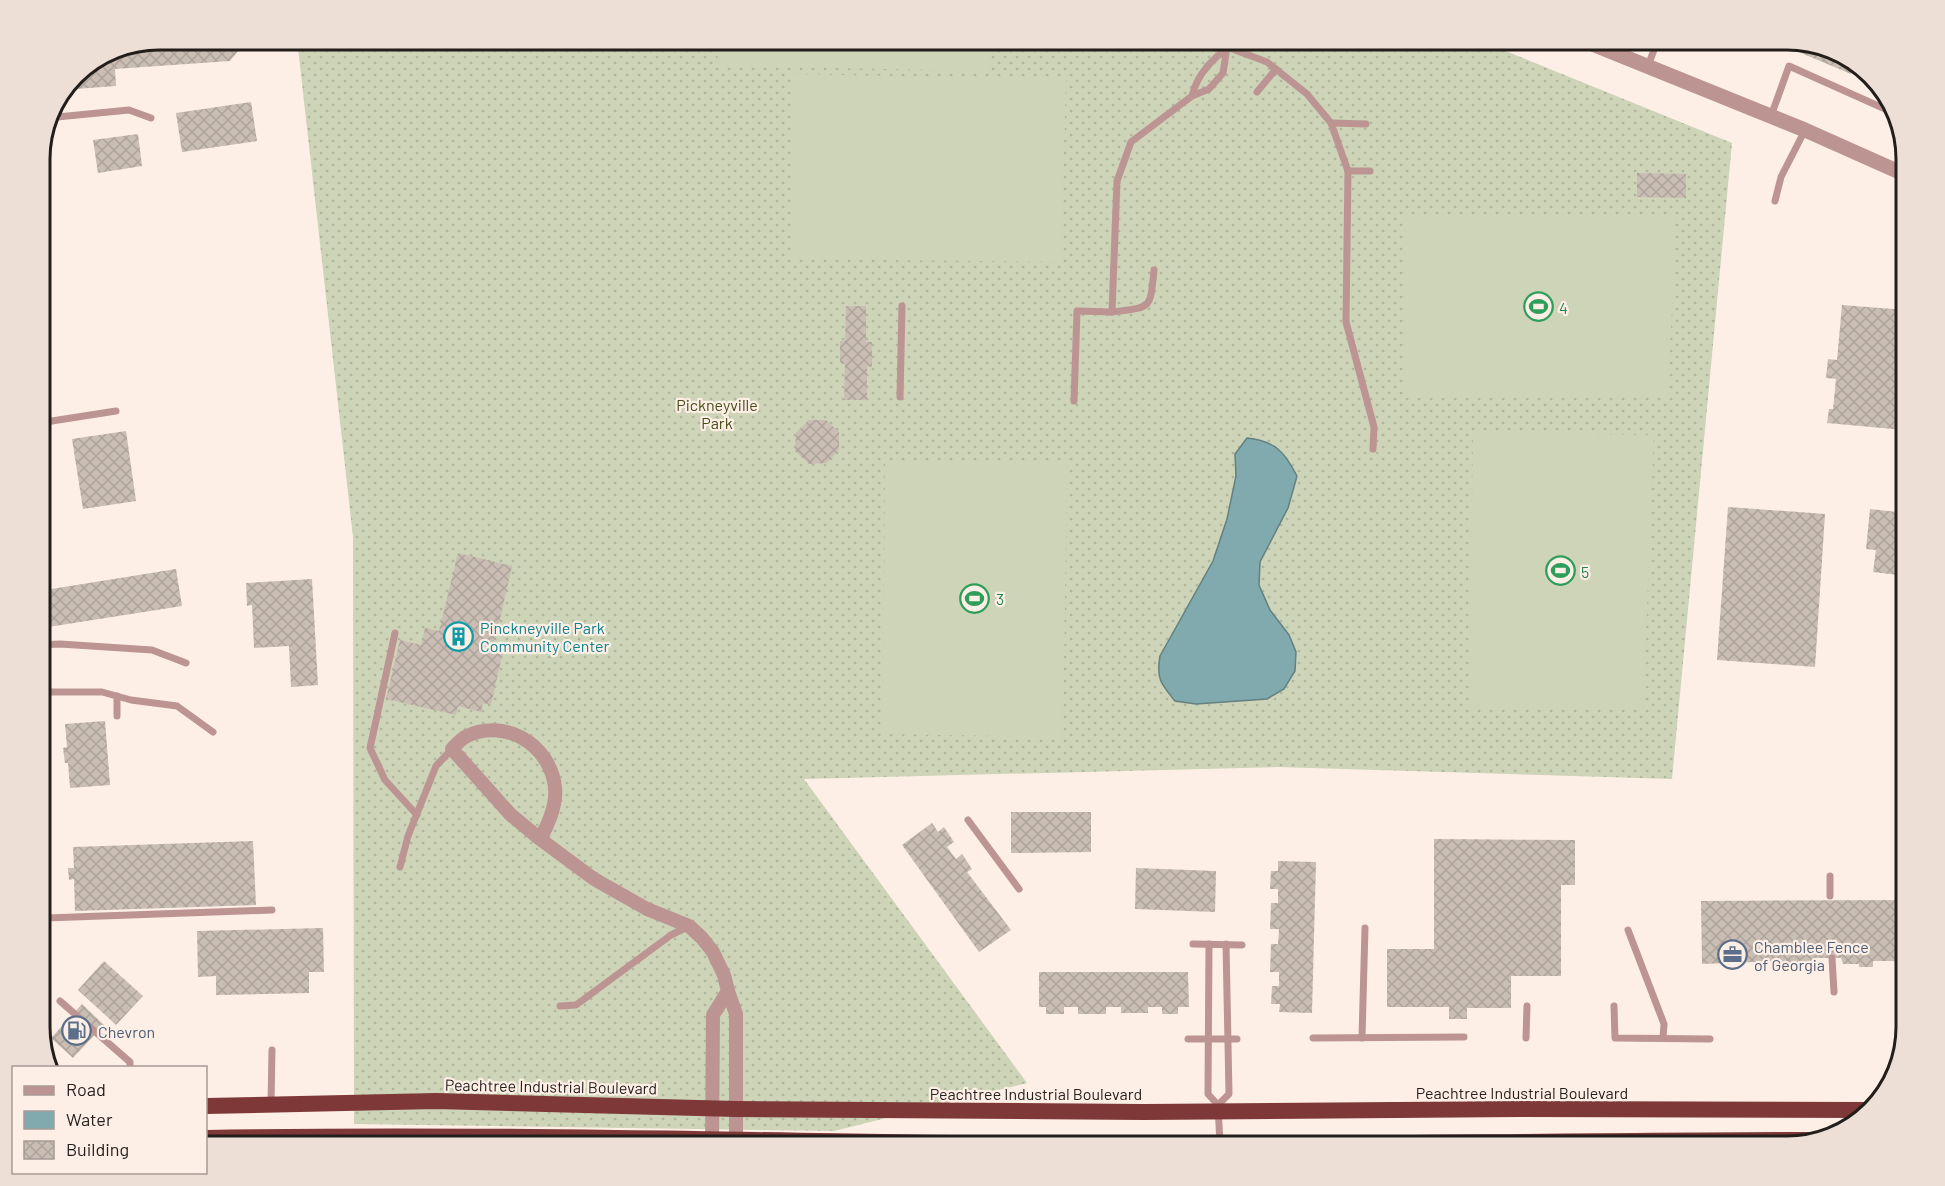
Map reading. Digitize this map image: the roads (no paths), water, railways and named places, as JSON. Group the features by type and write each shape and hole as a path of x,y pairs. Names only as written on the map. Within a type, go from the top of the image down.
{"highway":[{"name":"Peachtree Industrial Boulevard","path":"207,1106 436,1101 736,1109 1858,1110"}],"street":[{"path":"1608,50 1806,130 1895,170"},
{"path":"540,839 549,823 555,788 551,769 540,752 523,737 503,730 483,731 464,737 452,749 511,815 540,839 594,879 647,909 689,926 713,952 724,975 736,1014 736,1136"},
{"path":"712,1136 713,1014 728,991"}],"lane":[{"path":"1192,96 1195,82 1203,70 1224,50"},
{"path":"1112,312 1117,181 1131,142 1192,96 1209,89 1223,73 1227,50"},
{"path":"1235,50 1267,62 1307,94 1331,123 1348,171 1346,322 1374,427 1373,449"},
{"path":"1648,66 1654,50"},
{"path":"1771,116 1789,66 1883,108"},
{"path":"1257,92 1276,69"},
{"path":"58,117 129,110 151,118"},
{"path":"1331,123 1366,124"},
{"path":"1775,201 1781,177 1806,130"},
{"path":"1348,171 1370,171"},
{"path":"1074,401 1077,311 1112,312 1143,308 1151,300 1154,270"},
{"path":"900,397 902,306"},
{"path":"50,421 116,411"},
{"path":"394,633 370,748 385,780 417,815"},
{"path":"50,644 152,650 186,663"},
{"path":"50,692 102,692 131,700 177,706 213,732"},
{"path":"117,696 117,716"},
{"path":"400,867 436,766 452,749"},
{"path":"968,820 1019,889"},
{"path":"1830,876 1830,896"},
{"path":"50,918 272,910"},
{"path":"560,1006 576,1005 670,935 689,926"},
{"path":"1362,1038 1365,928"},
{"path":"1628,930 1664,1024 1663,1038"},
{"path":"1193,944 1242,945"},
{"path":"1209,944 1208,1094 1218,1108 1219,1136"},
{"path":"1218,1108 1229,1094 1226,944"},
{"path":"1832,958 1833,992"},
{"path":"60,1001 130,1062 130,1066"},
{"path":"1526,1038 1527,1006"},
{"path":"1614,1006 1615,1038 1710,1039"},
{"path":"1313,1038 1464,1037"},
{"path":"1188,1039 1237,1039"},
{"path":"271,1104 272,1050"}],"water":[{"path":"1247,438 1257,439 1278,449 1288,460 1297,476 1288,508 1260,562 1259,585 1270,610 1289,635 1296,652 1295,671 1284,689 1267,699 1196,704 1175,701 1159,676 1160,656 1213,561 1227,519 1236,476 1235,454"}],"place":[{"name":"4","path":"1538,307"},
{"name":"5","path":"1560,571"},
{"name":"3","path":"975,598"},
{"name":"Pinckneyville Park Community Center","path":"459,636"},
{"name":"Chamblee Fence of Georgia","path":"1733,955"},
{"name":"Chevron","path":"77,1031"}],"park label":[{"name":"Pickneyville Park","path":"717,413"}]}
